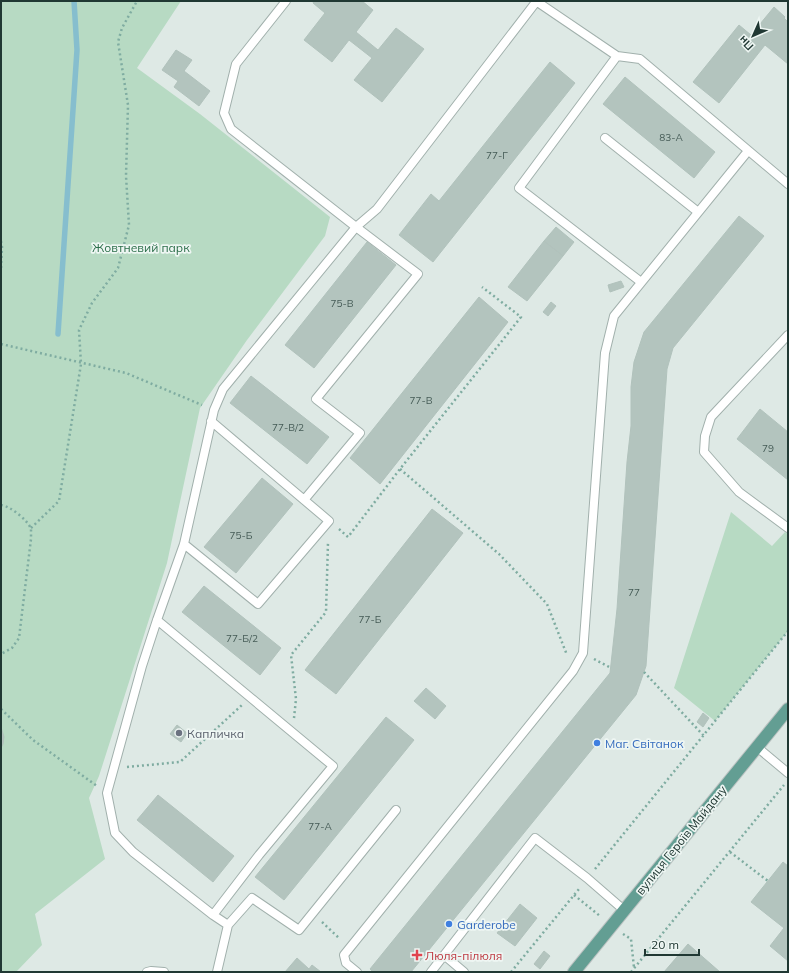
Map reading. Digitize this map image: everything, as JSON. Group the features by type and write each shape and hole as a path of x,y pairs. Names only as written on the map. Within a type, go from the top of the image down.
{"main road":[{"name":"вулиця Героїв Майдану","path":"574,972 788,709"}],"lane":[{"path":"286,1 236,64 224,113 231,129 418,274 316,400 360,433 304,500"},
{"path":"228,925 213,915 133,852 116,833 107,793 142,666 184,544 214,410 224,389 356,227 377,210 536,1 617,56 640,59 788,184"},
{"path":"617,56 519,188 642,282"},
{"path":"605,138 698,212"},
{"path":"357,972 346,963 344,955 573,671 583,653 605,353 614,316 748,151"},
{"path":"788,335 712,417 705,436 704,452 740,492 788,528"},
{"path":"184,544 258,604 329,521 211,422"},
{"path":"157,620 333,766 259,855 213,915"},
{"path":"757,747 788,773"},
{"path":"217,972 228,925 252,898 299,930 396,810"},
{"path":"431,972 535,838 587,878 625,911"},
{"path":"444,955 464,972"},
{"path":"147,972 164,972"}],"path":[{"path":"31,528 60,501 81,364 78,330 92,303 118,268 129,225 126,176 128,105 118,42 122,28 137,1"},
{"path":"1,241 1,269"},
{"path":"329,521 348,537 400,469 522,317 482,287"},
{"path":"1,344 81,364 126,373 214,410"},
{"path":"400,469 499,554 547,604 573,671"},
{"path":"1,505 4,505 17,513 31,528 19,638 12,648 1,654"},
{"path":"292,733 296,699 291,655 326,612 329,521"},
{"path":"511,972 788,631"},
{"path":"583,653 611,668"},
{"path":"644,672 704,736"},
{"path":"113,769 180,762 250,698"},
{"path":"1,709 33,740 107,793"},
{"path":"631,972 788,780"},
{"path":"730,852 768,881"}],"green space":[{"name":"Жовтневий парк","path":"1,1 181,1 137,68 200,114 330,217 325,236 247,340 200,408 167,563 99,776 89,798 105,859 35,914 42,945 16,972 1,972"},
{"path":"731,512 772,546 785,532 788,534 788,631 715,721 674,688"}],"building":[{"path":"314,1 362,1 373,10 356,32 378,50 396,28 424,49 382,102 354,80 372,58 349,40 332,62 304,40 325,13 313,3"},
{"path":"774,7 785,17 784,18 788,22 788,64 765,45 719,103 693,82 739,25 751,35"},
{"path":"176,50 192,60 184,71 210,91 199,106 174,87 178,81 162,70"},
{"path":"550,62 575,83 433,262 399,235 431,194 439,201"},
{"path":"625,77 715,152 694,178 603,104"},
{"path":"739,216 764,236 673,348 667,369 646,666 636,695 411,972 373,972 370,969 610,673 617,609 627,462 631,426 631,387 634,362 644,332"},
{"path":"556,227 574,242 563,256 544,241"},
{"path":"544,241 563,256 527,301 508,287"},
{"path":"367,242 396,265 314,368 285,345"},
{"path":"621,281 624,287 610,292 608,285"},
{"path":"479,297 508,322 380,484 350,458"},
{"path":"551,302 556,306 548,316 543,312"},
{"path":"251,376 329,437 307,464 230,403"},
{"path":"760,409 788,432 788,480 737,439"},
{"path":"262,478 293,504 236,573 204,547"},
{"path":"432,509 463,533 336,694 305,670"},
{"path":"204,586 281,648 260,675 182,612"},
{"path":"426,688 446,706 435,719 414,701"},
{"path":"703,713 709,718 703,727 697,722"},
{"path":"386,717 414,740 284,900 255,877"},
{"name":"Капличка","path":"177,725 187,733 181,742 170,734"},
{"path":"1,727 4,737 1,748"},
{"path":"158,795 234,856 213,882 137,820"},
{"path":"783,862 788,866 788,961 770,946 784,928 751,902"},
{"path":"520,904 537,918 515,946 497,933"},
{"path":"688,944 720,972 664,972"},
{"path":"544,951 550,956 540,969 534,964"},
{"path":"297,958 309,969 312,965 321,972 285,972"}],"waterway":[{"path":"58,334 77,50 74,1"}],"place":[{"name":"Капличка","path":"179,733"},
{"name":"Маг. Світанок","path":"597,743"},
{"name":"Garderobe","path":"449,924"},
{"name":"Люля-пілюля","path":"417,955"}]}
